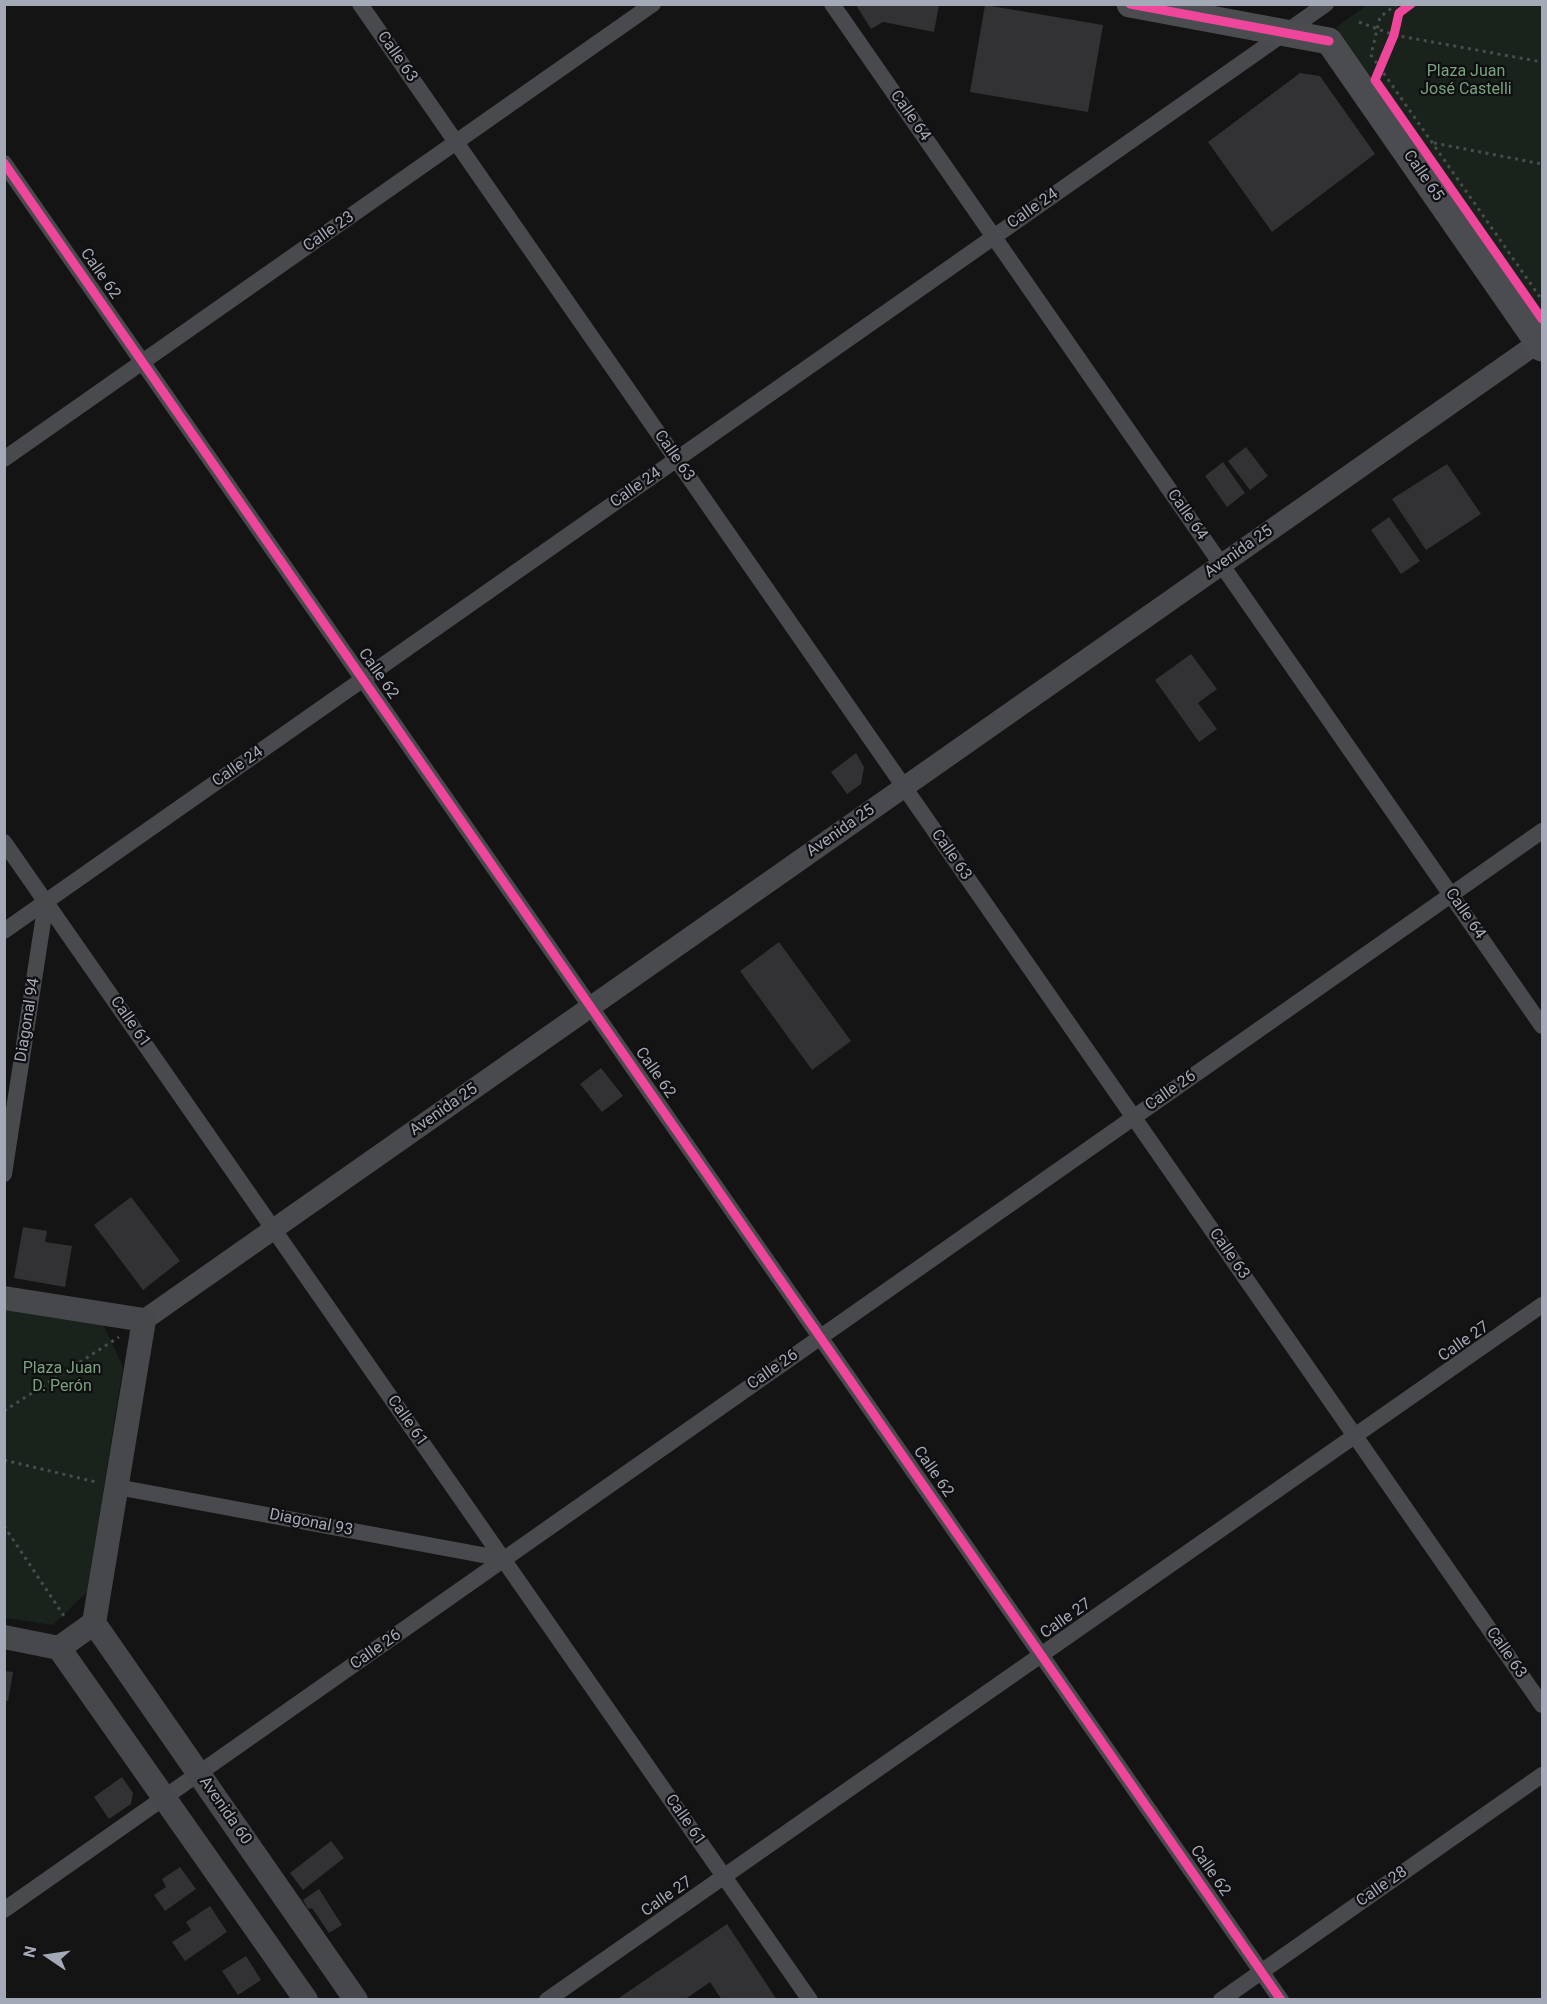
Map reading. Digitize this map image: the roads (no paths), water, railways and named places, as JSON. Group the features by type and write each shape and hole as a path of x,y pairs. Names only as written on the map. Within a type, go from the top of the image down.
{"main road":[{"path":"1130,4 1329,41"},
{"name":"Calle 65","path":"1329,41 1540,345"},
{"path":"4,1298 144,1320 117,1487 76,1635 164,1798 306,2000"},
{"path":"4,1637 76,1635"},
{"name":"Avenida 60","path":"76,1635 199,1774 356,2000"}],"street":[{"name":"Calle 63","path":"360,4 1542,1705"},
{"name":"Calle 23","path":"4,459 653,4"},
{"name":"Calle 64","path":"832,4 1542,1026"},
{"name":"Calle 24","path":"4,931 1286,33 1308,10 1326,4"},
{"name":"Calle 65","path":"1308,10 1329,41"},
{"name":"Calle 62","path":"4,163 1281,2000"},
{"name":"Avenida 25","path":"144,1320 1221,565 1540,345"},
{"name":"Calle 26","path":"4,1910 1542,831"},
{"name":"Calle 61","path":"4,842 810,2000"},
{"name":"Diagonal 94","path":"4,1174 46,902"},
{"name":"Calle 27","path":"547,2000 1542,1305"},
{"name":"Diagonal 93","path":"117,1487 504,1559"},
{"name":"Calle 28","path":"1221,2000 1542,1775"}],"park label":[{"name":"Plaza Juan José Castelli","path":"1466,81"},
{"name":"Plaza Juan D. Perón","path":"62,1378"}]}
